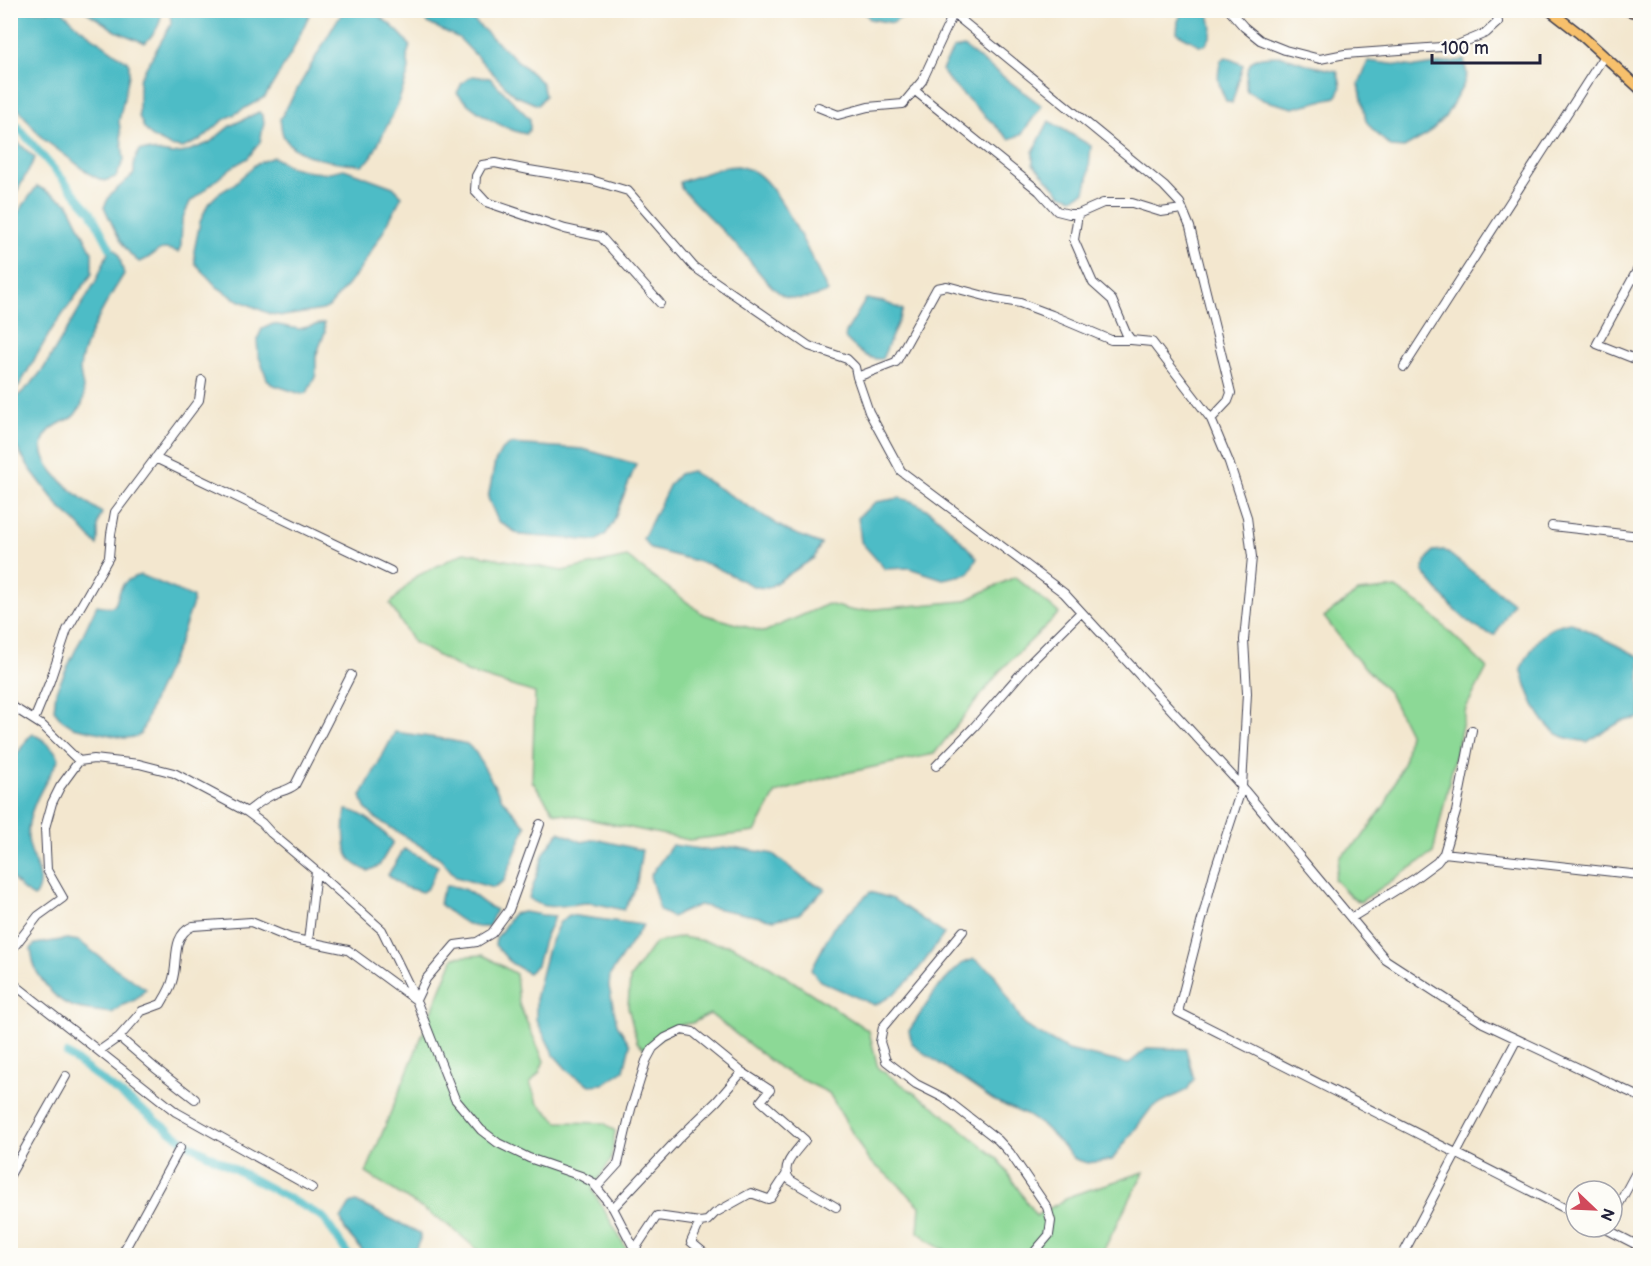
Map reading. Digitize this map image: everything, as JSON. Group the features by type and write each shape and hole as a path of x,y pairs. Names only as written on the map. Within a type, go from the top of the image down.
{"main road":[{"path":"1549,10 1580,34 1641,89"},
{"path":"1626,10 1641,14"},
{"path":"1634,1256 1640,1245"}],"street":[{"path":"1229,10 1260,40 1285,50 1320,59 1345,54 1455,46 1486,33 1497,22 1495,10"},
{"path":"818,107 838,116 868,107 903,104 922,81 955,12 1164,186 1179,203 1190,226 1231,393 1228,401 1211,418"},
{"path":"1404,367 1605,56"},
{"path":"914,90 1039,191 1057,211 1078,214 1103,203 1132,203 1161,212 1182,209"},
{"path":"660,303 601,237 565,229 486,202 475,190 476,176 482,165 495,163 591,180 628,191 694,267 809,346 847,358 855,367 869,412 901,471 1064,593 1242,787 1386,960 1483,1023 1641,1097"},
{"path":"1078,214 1074,240 1093,284 1112,300 1131,340"},
{"path":"1641,265 1597,344 1641,361"},
{"path":"857,377 896,362 937,288 947,286 1020,303 1111,340 1152,342 1211,418 1229,462 1247,517 1252,557 1244,640 1247,693 1242,787 1214,873 1178,1012 1564,1208"},
{"path":"34,720 67,630 109,557 116,512 199,400 202,380"},
{"path":"155,458 391,571"},
{"path":"1552,526 1641,536"},
{"path":"936,766 1030,663 1081,612"},
{"path":"247,812 274,793 288,790 295,785 351,675"},
{"path":"10,705 43,726 79,761"},
{"path":"1351,918 1414,879 1437,862 1444,853 1456,812 1472,730"},
{"path":"10,952 38,916 63,898 47,870 45,828 52,803 60,787 79,761 94,759 139,764 174,773 247,812 262,823 382,930 416,1000 454,1099 481,1130 498,1143 529,1158 582,1176 597,1186 613,1208 636,1252"},
{"path":"416,1000 426,979 455,945 477,942 492,933 509,910 540,824"},
{"path":"1444,853 1641,875"},
{"path":"308,942 316,871"},
{"path":"99,1051 120,1037 142,1011 161,1004 173,981 177,943 187,928 193,926 252,922 290,938 348,950 416,1000"},
{"path":"963,931 883,1027 880,1042 886,1061 916,1084 944,1098 998,1140 1010,1153 1047,1207 1051,1221 1049,1235 1031,1256"},
{"path":"10,981 176,1112 312,1188"},
{"path":"597,1186 618,1164 631,1108 646,1061 653,1048 665,1038 682,1030 693,1032 742,1072 770,1090 761,1101 805,1140 785,1167 786,1174 790,1180 836,1208"},
{"path":"120,1037 195,1099"},
{"path":"1402,1256 1517,1039"},
{"path":"613,1208 717,1101 742,1072"},
{"path":"10,1175 66,1076"},
{"path":"121,1256 180,1148"},
{"path":"1624,1196 1641,1166"},
{"path":"636,1252 657,1216 707,1221 715,1213 751,1193 771,1198 786,1174"},
{"path":"700,1222 691,1242 708,1256"},
{"path":"1624,1237 1640,1245"}],"green space":[{"path":"465,552 562,571 627,557 703,614 764,632 828,604 854,611 964,601 1015,577 1059,613 1001,670 934,754 832,776 776,793 755,832 689,840 554,812 532,781 535,693 467,672 413,642 390,604 415,577"},
{"path":"1396,588 1425,608 1487,668 1466,708 1433,853 1360,902 1350,896 1334,879 1340,857 1361,839 1386,803 1405,759 1409,733 1389,693 1355,657 1324,617 1358,592"},
{"path":"682,937 732,946 768,965 869,1031 878,1068 936,1108 999,1160 1036,1216 1073,1195 1144,1172 1101,1255 957,1255 938,1247 918,1232 920,1206 895,1181 868,1160 829,1093 781,1069 710,1014 692,1023 678,1025 645,1049 637,1042 628,1007 630,978 655,943"},
{"path":"483,955 516,974 519,1004 544,1061 539,1073 530,1083 537,1102 558,1122 604,1123 615,1131 611,1160 592,1189 630,1255 484,1255 447,1224 366,1173 454,957"}],"water":[{"path":"170,10 311,11 291,54 265,97 222,121 202,139 183,148 170,146 152,137 144,128 139,116 139,80 171,24"},
{"path":"363,10 374,13 397,31 410,46 407,55 408,74 397,106 372,156 362,165 319,159 299,151 284,137 280,119 344,11"},
{"path":"10,11 62,11 79,27 129,63 129,75 119,121 124,160 116,177 104,181 93,176 42,138 11,100"},
{"path":"85,11 161,11 161,16 157,28 145,43 116,31"},
{"path":"419,11 463,11 542,83 545,96 538,105 514,95 459,38 427,23"},
{"path":"863,11 911,11 893,23 870,19"},
{"path":"1183,11 1208,11 1211,33 1205,45 1199,45 1177,33 1178,21"},
{"path":"964,47 1042,106 1021,135 1009,139 949,81 942,70 953,49"},
{"path":"1265,56 1282,56 1337,71 1341,85 1336,97 1293,108 1263,100 1247,91 1247,72 1252,62"},
{"path":"1226,57 1243,65 1232,103 1226,101 1219,81 1221,60"},
{"path":"1464,60 1467,74 1463,86 1445,117 1427,135 1404,148 1391,147 1366,121 1359,84 1368,61 1415,67"},
{"path":"472,76 490,78 530,119 530,129 526,134 488,118 457,93 462,83"},
{"path":"259,112 263,116 264,123 260,142 248,158 232,167 190,202 182,220 181,246 178,252 160,250 139,262 133,257 122,244 104,207 110,195 134,174 134,161 140,150 173,154 185,152 209,143 230,126"},
{"path":"1049,121 1091,146 1085,192 1073,198 1061,194 1033,164 1033,152"},
{"path":"10,135 35,158 11,200"},
{"path":"273,157 288,166 311,172 325,173 344,169 393,187 402,196 359,271 329,307 323,310 283,316 270,314 234,298 217,287 195,263 194,251 200,222 208,204 256,164"},
{"path":"738,166 755,172 776,194 796,227 828,292 813,297 792,298 775,290 742,251 681,188 680,182 724,167"},
{"path":"37,186 68,203 92,252 92,274 52,329 11,396 11,219 15,217"},
{"path":"110,248 116,250 119,255 124,274 97,320 85,347 80,369 83,403 74,416 57,425 45,436 42,448 46,461 66,486 102,513 98,522 97,545 60,508 11,439 10,403 32,383 44,368 96,281"},
{"path":"866,299 884,302 903,310 882,359 871,358 845,338 846,332"},
{"path":"324,323 325,332 316,356 316,375 307,393 301,394 271,384 258,354 257,340 262,329 273,324 299,329"},
{"path":"511,444 583,449 636,464 613,523 606,534 596,541 520,535 498,521 488,498 495,462 501,451"},
{"path":"691,471 788,531 821,544 814,558 768,588 755,587 711,565 651,549 643,539 670,484 679,474"},
{"path":"900,498 912,501 933,514 977,558 968,574 943,579 909,568 885,569 861,542 858,517 876,502"},
{"path":"1444,550 1513,603 1495,635 1485,632 1465,619 1423,572 1426,561 1433,551"},
{"path":"141,575 193,597 193,603 178,646 155,696 141,734 124,738 73,727 62,720 54,710 56,691 97,605 109,607 115,605 125,582"},
{"path":"1570,622 1640,657 1640,718 1620,722 1587,742 1564,737 1548,726 1535,708 1521,668 1545,633 1560,624"},
{"path":"395,732 467,744 476,753 502,799 526,826 504,881 493,888 456,877 440,858 375,818 365,808 361,796"},
{"path":"33,734 48,744 59,759 38,797 28,828 29,845 39,876 38,890 34,897 24,891 10,876 11,763"},
{"path":"346,810 366,817 393,842 379,866 368,871 357,866 349,857 344,827"},
{"path":"559,832 582,842 595,839 642,850 636,888 624,910 592,903 549,906 536,903 529,898 544,853"},
{"path":"672,845 708,850 733,847 773,854 802,877 825,889 799,914 774,920 699,905 672,917 660,911 650,876"},
{"path":"404,849 438,866 428,888 422,892 404,887 388,875"},
{"path":"446,886 462,888 496,910 489,926 469,925 440,904 440,898"},
{"path":"870,892 893,899 944,934 905,984 874,1005 820,981 811,970 833,928"},
{"path":"524,912 555,916 544,940 537,965 528,973 511,963 495,945 496,939 513,914"},
{"path":"569,915 643,925 610,975 609,987 617,1024 630,1045 624,1070 603,1084 590,1085 570,1073 554,1055 536,1019 536,995 548,948 559,923"},
{"path":"67,939 79,941 146,989 135,1000 112,1013 74,1007 59,999 37,971 31,949 35,944"},
{"path":"974,959 993,972 1025,1026 1068,1050 1128,1064 1148,1048 1186,1049 1194,1079 1187,1090 1152,1107 1112,1160 1087,1163 1075,1159 1048,1130 1028,1116 993,1100 912,1043 909,1031 936,990 961,964"},
{"path":"356,1202 420,1233 420,1239 413,1255 364,1255 345,1230 341,1219 350,1204"}],"waterway":[{"path":"10,118 91,212 110,248"},
{"path":"67,1054 185,1142 323,1217 349,1256"}]}
